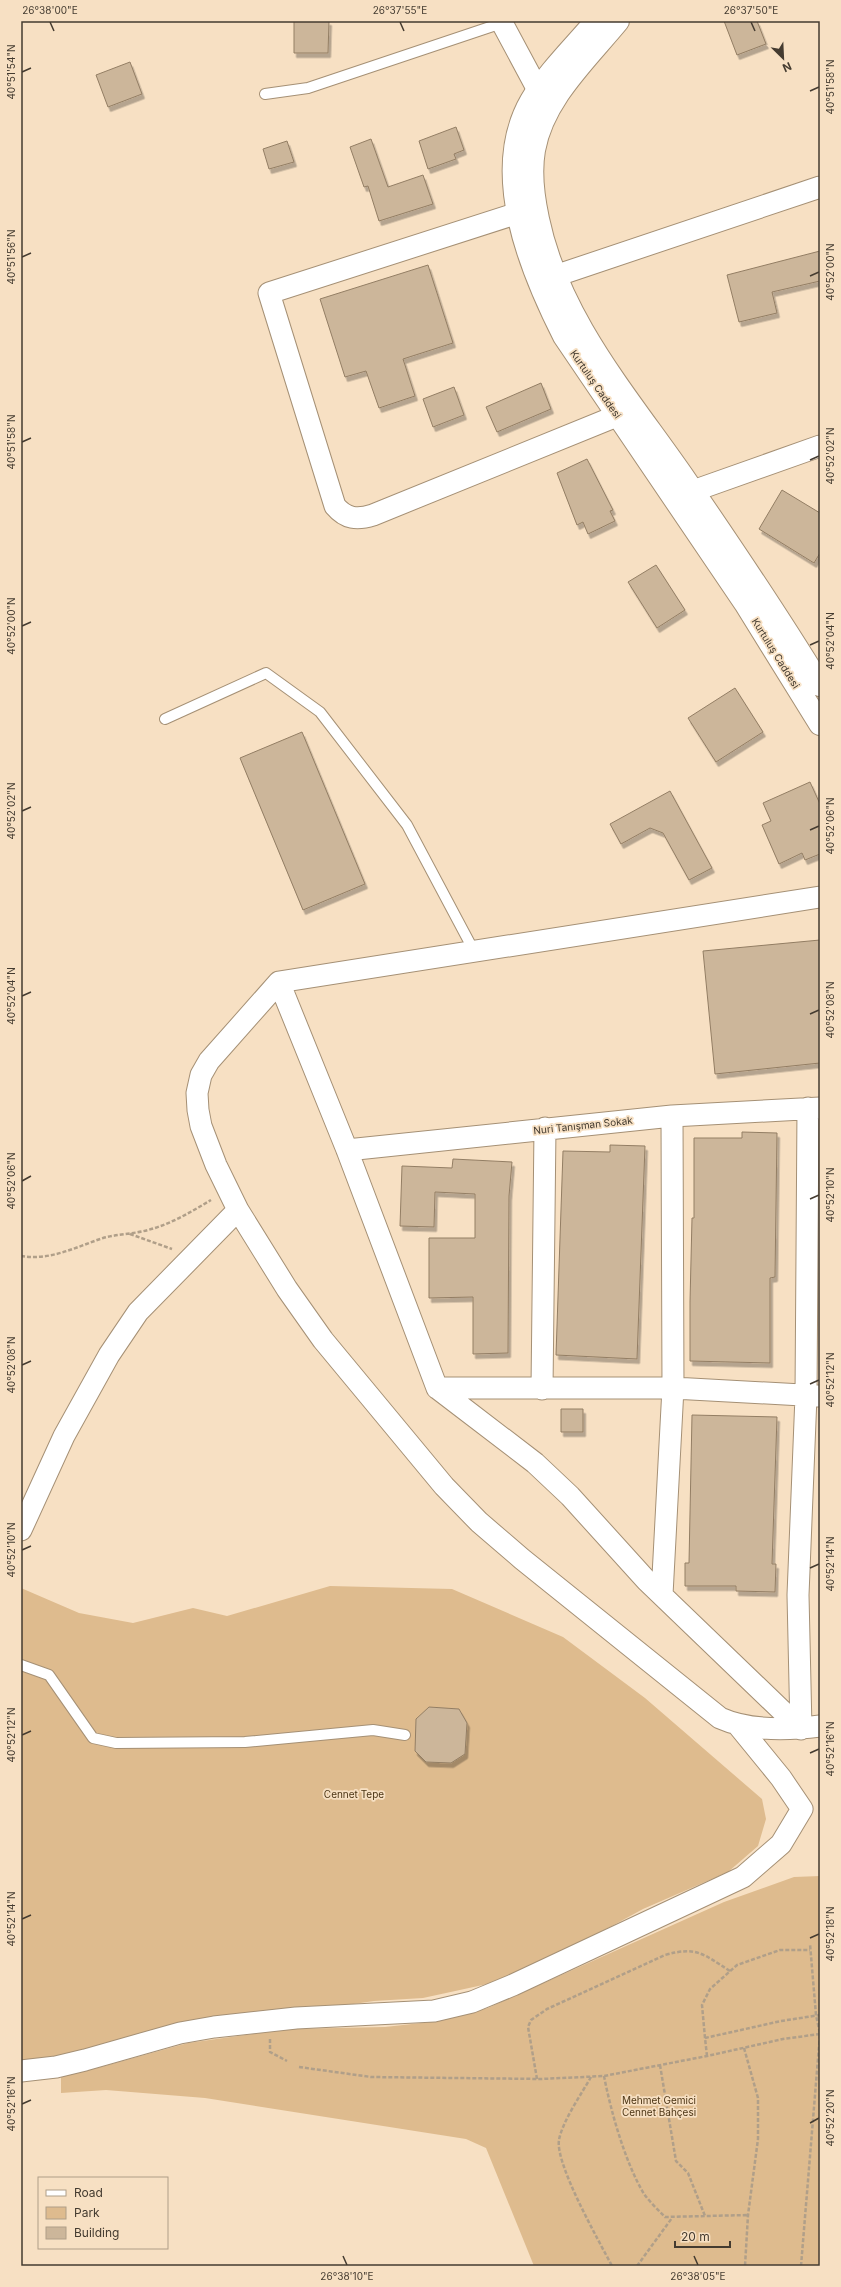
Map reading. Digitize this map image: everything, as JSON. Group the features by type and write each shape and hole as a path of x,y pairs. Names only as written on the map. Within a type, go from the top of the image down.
{"main road":[{"name":"Kurtuluş Caddesi","path":"596,21 538,90 525,112 515,146 513,178 518,213 538,276 557,323 574,352 619,415 744,603 820,724"},
{"name":"Kurtuluş Caddesi","path":"618,21 562,90 544,117 537,138 532,183 544,242 555,276 583,333 816,672"}],"street":[{"path":"502,22 538,90"},
{"path":"555,276 820,187"},
{"path":"518,213 269,293 335,506 344,515 350,517 363,518 373,515 619,415"},
{"path":"693,491 820,446"},
{"path":"810,1727 737,1724 720,1718 522,1559 460,1503 323,1340 287,1289 238,1210 216,1165 201,1126 198,1093 201,1075 221,1047 279,982 820,897"},
{"path":"279,982 346,1150 437,1388 535,1463 570,1496 662,1595 770,1697 810,1727"},
{"path":"810,1727 798,1596 813,1396 814,1108"},
{"name":"Nuri Tanışman Sokak","path":"346,1150 545,1128 672,1116 814,1108"},
{"path":"662,1595 673,1388 672,1116"},
{"path":"542,1389 545,1128"},
{"path":"21,1530 64,1436 108,1355 138,1312 238,1210"},
{"path":"437,1388 673,1388 813,1396"},
{"path":"21,2071 85,2060 200,2029 269,2021 434,2011 472,2002 514,1986 743,1877 781,1844 802,1809 781,1778 737,1724"}],"lane":[{"path":"265,94 319,85 502,22"},
{"path":"165,719 266,673 320,712 407,825 474,951"},
{"path":"21,1665 49,1675 93,1738 116,1744 245,1742 373,1730 405,1735"}],"path":[{"path":"21,1256 41,1257 61,1254 114,1235 148,1230 187,1214 228,1189"},
{"path":"129,1234 147,1239 163,1247 178,1250 200,1248"},
{"path":"801,2266 820,2034 816,2015 810,1944"},
{"path":"537,2079 528,2027 532,2020 547,2009 665,1955 684,1950 701,1952 730,1971"},
{"path":"707,2056 702,2005 710,1989 737,1965 780,1950 810,1950"},
{"path":"705,2038 781,2020 820,2015"},
{"path":"269,2021 270,2052 287,2061"},
{"path":"299,2067 371,2076 537,2079 591,2077 604,2076 707,2056 783,2038 820,2034"},
{"path":"744,2048 758,2098 758,2139 748,2214 745,2266"},
{"path":"660,2065 676,2161 688,2173 705,2216"},
{"path":"604,2076 608,2099 625,2152 644,2194 665,2217 748,2214"},
{"path":"591,2077 559,2140 563,2163 572,2190 612,2266"},
{"path":"637,2266 672,2217"}],"green space":[{"name":"Cennet Tepe","path":"330,1586 452,1589 563,1637 645,1698 762,1799 766,1819 758,1846 728,1872 643,1909 579,1944 492,1983 423,1998 374,2001 299,2012 21,2064 21,1588 79,1613 133,1623 193,1608 227,1616"},
{"name":"Mehmet Gemici Cennet Bahçesi","path":"820,1876 820,2266 534,2266 486,2148 466,2139 205,2098 106,2090 61,2093 61,2075 97,2068 188,2043 289,2029 385,2027 439,2021 488,2008 724,1902 794,1877"}],"building":[{"path":"294,21 329,21 328,53 294,53"},
{"path":"724,21 757,21 766,44 737,55"},
{"path":"130,62 142,94 108,107 96,75"},
{"path":"456,127 464,150 454,154 456,159 428,169 419,141"},
{"path":"371,139 388,187 423,175 433,204 379,221 368,186 364,187 350,147"},
{"path":"287,141 294,162 269,169 263,149"},
{"path":"820,251 820,281 772,292 777,313 739,322 727,275"},
{"path":"428,265 453,343 403,359 415,396 379,408 366,371 345,377 320,299"},
{"path":"541,383 551,409 497,432 486,407"},
{"path":"454,387 464,415 433,427 423,399"},
{"path":"587,459 613,510 610,511 615,521 588,534 583,522 577,525 557,473"},
{"path":"782,490 820,513 820,553 814,563 759,529"},
{"path":"656,565 685,610 657,628 628,582"},
{"path":"735,688 763,732 716,762 688,718"},
{"path":"302,732 365,884 303,910 240,758"},
{"path":"810,782 820,804 820,854 805,860 802,853 779,864 762,825 771,821 763,803"},
{"path":"670,791 712,868 689,880 663,833 650,828 621,844 610,824"},
{"path":"820,940 820,1063 715,1074 703,951"},
{"path":"742,1132 777,1133 775,1277 770,1278 770,1363 690,1361 692,1218 694,1218 694,1138 742,1138"},
{"path":"610,1145 645,1146 637,1359 556,1355 563,1151 610,1152"},
{"path":"453,1159 512,1162 509,1196 508,1353 473,1354 473,1297 429,1298 429,1238 475,1238 475,1194 435,1192 434,1227 400,1226 402,1166 452,1168"},
{"path":"561,1409 583,1409 583,1432 561,1432"},
{"path":"692,1415 777,1417 772,1564 776,1564 775,1592 736,1591 736,1586 685,1586 685,1563 689,1563"},
{"path":"429,1707 459,1709 467,1723 465,1754 451,1763 426,1762 415,1751 416,1719"}]}
